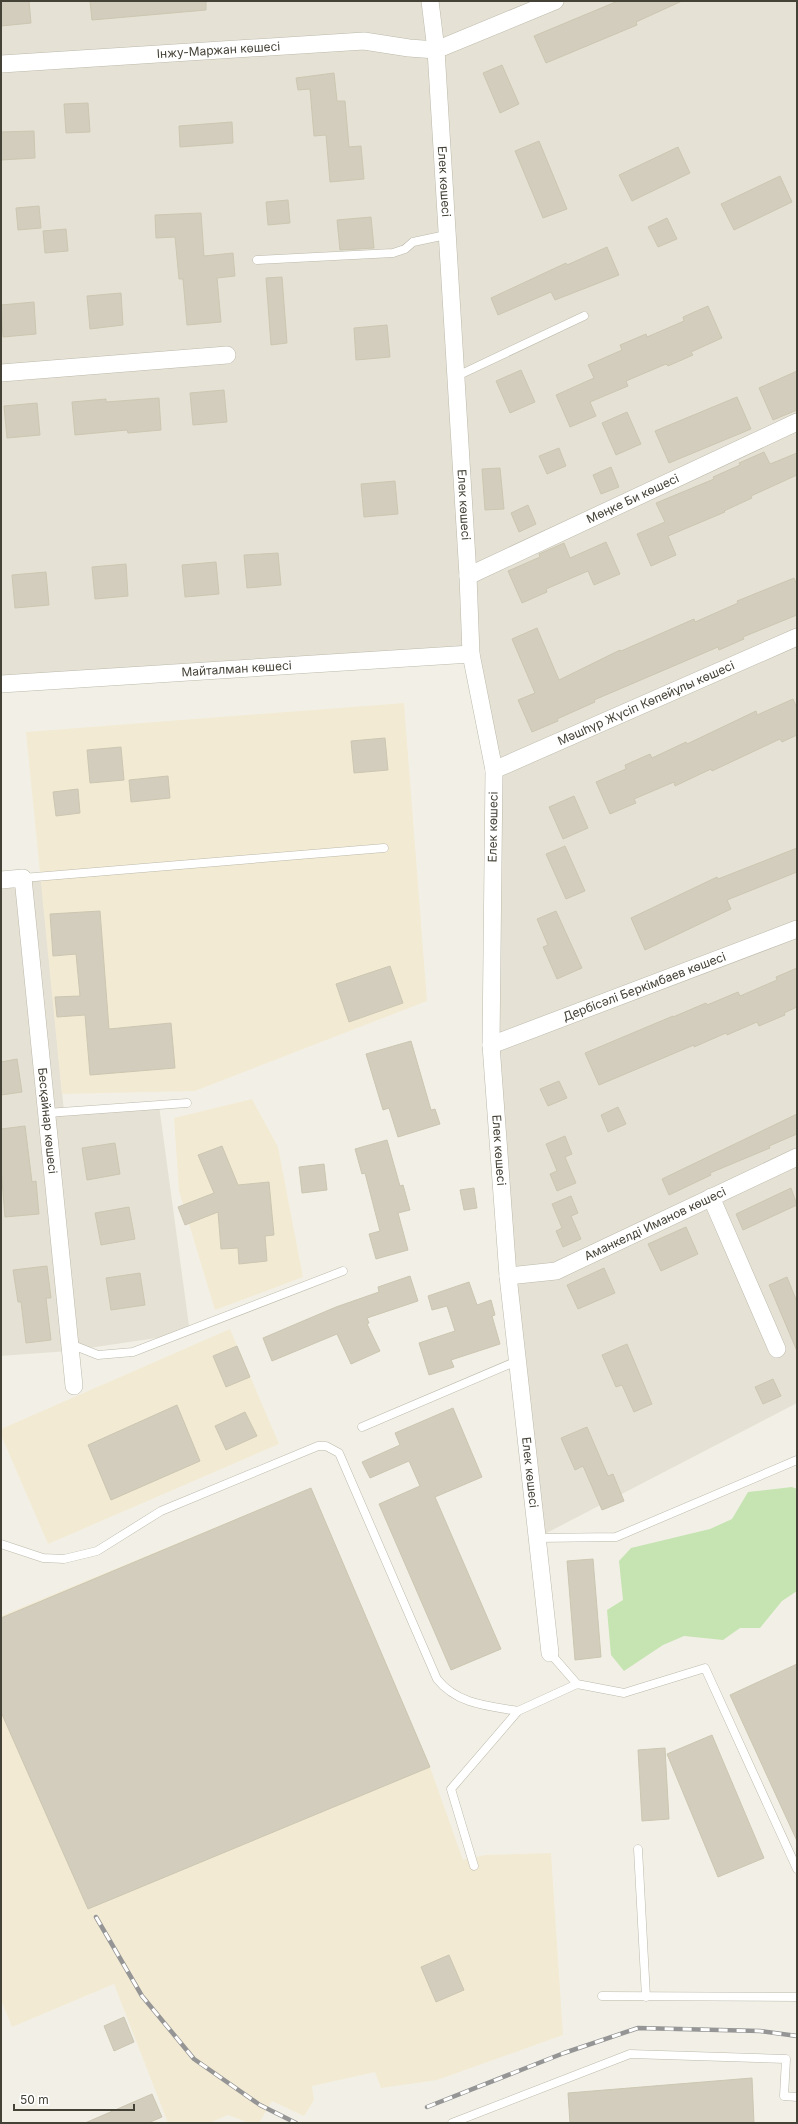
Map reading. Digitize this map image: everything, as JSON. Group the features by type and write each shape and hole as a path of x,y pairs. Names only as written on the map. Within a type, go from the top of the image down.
{"street":[{"name":"Елек көшесі","path":"430,1 436,50 454,377 468,576 471,654 494,770 491,1045 508,1276 550,1653"},
{"path":"436,50 555,1"},
{"name":"Інжу-Маржан көшесі","path":"1,64 364,41 409,48 436,50"},
{"path":"1,373 227,355"},
{"name":"Мөңке Би көшесі","path":"468,576 797,422"},
{"name":"Мәшһүр Жүсіп Көпейұлы көшесі","path":"494,770 797,637"},
{"name":"Майталман көшесі","path":"1,684 471,654"},
{"path":"1,880 23,878"},
{"name":"Бесқайнар көшесі","path":"23,878 74,1386"},
{"name":"Дербісәлі Беркімбаев көшесі","path":"491,1045 797,929"},
{"name":"Аманкелді Иманов көшесі","path":"508,1276 556,1270 797,1157"},
{"path":"711,1197 777,1348"}],"lane":[{"path":"257,260 393,253 405,249 413,242 446,235"},
{"path":"454,377 584,316"},
{"path":"23,878 384,848"},
{"path":"47,1113 187,1103"},
{"path":"70,1344 98,1355 133,1352 343,1271"},
{"path":"362,1427 518,1361"},
{"path":"1,1544 43,1558 64,1559 97,1551 161,1511 318,1446 326,1446 339,1453 437,1679 444,1689 464,1701 518,1711"},
{"path":"537,1538 616,1537 797,1460"},
{"path":"550,1653 578,1684"},
{"path":"474,1866 451,1789 518,1711 578,1684 624,1693 705,1668 797,1869"},
{"path":"638,1849 646,1996"},
{"path":"602,1996 797,1997"},
{"path":"452,2123 630,2054 786,2059 784,2096 797,2097"}],"shaded area":[{"path":"1,1 797,1 797,1403 537,1538 491,1045 494,770 471,654 1,684"},
{"path":"404,703 427,1001 195,1091 62,1094 26,732"},
{"path":"41,877 64,1112 159,1105 190,1333 69,1351 1,1356 1,880"},
{"path":"252,1099 278,1147 303,1277 215,1310 179,1191 174,1118"},
{"path":"230,1329 279,1444 48,1544 1,1435 1,1429"},
{"path":"311,1488 430,1767 463,1860 485,1855 551,1853 563,2035 437,2080 381,2088 375,2072 312,2086 314,2100 304,2116 272,2101 259,2123 250,2123 228,2115 209,2123 168,2123 114,1984 12,2027 1,2000 1,1616"}],"green space":[{"path":"792,1487 797,1489 797,1591 782,1601 760,1628 740,1628 723,1640 684,1636 663,1645 624,1671 611,1655 607,1610 623,1600 619,1561 631,1548 710,1529 732,1519 748,1492"}],"building":[{"path":"1,1 29,1 31,23 1,26"},
{"path":"90,1 206,1 206,10 92,20"},
{"path":"618,1 682,1 636,22 637,25 546,63 534,36"},
{"path":"502,65 519,104 500,113 483,73"},
{"path":"334,73 337,101 345,101 349,147 361,146 364,179 330,182 326,135 314,136 310,89 298,90 296,78"},
{"path":"88,103 90,132 66,133 64,104"},
{"path":"232,122 233,143 180,147 179,126"},
{"path":"34,131 35,158 1,160 1,132"},
{"path":"539,141 567,209 543,218 515,151"},
{"path":"678,147 690,173 632,201 619,175"},
{"path":"780,176 792,202 734,230 721,204"},
{"path":"288,200 290,223 268,225 266,202"},
{"path":"39,206 41,228 18,230 16,208"},
{"path":"201,213 204,256 233,253 235,276 217,278 221,322 187,325 183,279 179,279 175,237 156,238 155,215"},
{"path":"371,217 374,248 340,250 337,220"},
{"path":"667,218 677,239 658,247 648,227"},
{"path":"66,229 68,251 45,253 43,231"},
{"path":"607,247 619,275 555,300 551,292 498,315 491,298 566,263 567,265"},
{"path":"282,277 287,343 271,345 266,278"},
{"path":"121,293 123,325 90,329 87,296"},
{"path":"34,302 36,334 3,337 1,305"},
{"path":"708,306 722,338 691,352 693,355 668,366 666,364 626,381 628,386 590,402 596,416 570,427 556,395 594,378 588,365 622,350 620,345 646,334 647,337 684,321 683,317"},
{"path":"387,325 390,357 356,360 354,328"},
{"path":"521,370 535,402 510,413 496,381"},
{"path":"797,371 797,410 773,420 759,388"},
{"path":"224,390 227,422 193,425 190,393"},
{"path":"737,397 751,429 669,463 655,431"},
{"path":"159,398 161,430 128,433 127,430 75,435 72,402 106,399 106,402"},
{"path":"37,403 40,435 7,438 4,406"},
{"path":"627,412 641,444 616,455 602,423"},
{"path":"559,448 566,466 547,474 539,456"},
{"path":"764,452 770,464 797,453 797,475 751,496 752,498 724,511 725,512 668,536 676,555 651,566 637,534 665,522 656,503 714,479 713,477"},
{"path":"611,467 619,487 601,494 593,475"},
{"path":"500,468 504,509 485,510 482,469"},
{"path":"395,481 398,514 364,517 361,484"},
{"path":"528,505 536,524 519,532 511,513"},
{"path":"606,542 620,574 594,585 588,571 546,589 547,592 522,603 508,571 540,557 539,554 564,543 570,558"},
{"path":"278,553 281,585 247,588 244,555"},
{"path":"216,562 219,594 185,597 182,565"},
{"path":"126,564 128,596 95,599 92,567"},
{"path":"46,572 49,605 15,608 12,575"},
{"path":"794,578 797,585 797,615 743,637 744,639 719,650 718,647 594,700 595,702 557,719 558,721 532,732 518,700 535,693 512,639 537,628 559,680 620,650 621,651 694,619 695,622 738,603 737,601"},
{"path":"793,699 797,708 797,735 782,742 780,739 712,771 711,769 675,786 674,782 634,799 636,803 610,814 596,782 626,769 625,765 650,754 652,758 686,742 687,744 756,711 757,715"},
{"path":"385,738 388,770 354,773 351,741"},
{"path":"121,747 124,780 90,783 87,750"},
{"path":"168,776 170,798 131,802 129,780"},
{"path":"78,789 80,813 56,816 53,792"},
{"path":"574,796 588,828 563,839 549,807"},
{"path":"565,846 585,891 566,899 546,854"},
{"path":"797,848 797,872 727,900 731,909 645,950 631,918 717,877 718,879"},
{"path":"100,911 109,1029 171,1023 175,1068 90,1075 85,1015 57,1017 55,997 80,996 76,954 53,956 50,914"},
{"path":"556,911 582,968 557,979 543,947 548,945 537,919"},
{"path":"390,966 403,1003 349,1022 336,984"},
{"path":"797,968 797,1007 784,1013 785,1015 759,1026 757,1022 727,1035 726,1033 694,1047 694,1045 599,1085 585,1053 706,1003 707,1005 738,992 740,996 777,980 776,977"},
{"path":"411,1041 431,1110 435,1109 440,1124 398,1137 389,1108 383,1110 366,1054"},
{"path":"17,1059 22,1092 1,1095 1,1062"},
{"path":"559,1081 567,1098 548,1106 540,1089"},
{"path":"618,1107 626,1124 608,1132 601,1115"},
{"path":"797,1114 797,1134 769,1146 770,1148 710,1173 711,1175 669,1195 662,1179"},
{"path":"25,1126 32,1182 36,1181 39,1214 5,1217 1,1168 1,1129"},
{"path":"565,1136 572,1154 565,1157 576,1183 557,1191 550,1174 557,1171 546,1144"},
{"path":"387,1140 400,1186 403,1185 410,1210 398,1213 408,1250 376,1259 369,1234 380,1231 365,1173 362,1174 355,1149"},
{"path":"115,1143 120,1174 87,1180 82,1148"},
{"path":"222,1146 238,1185 269,1182 274,1235 265,1236 267,1261 239,1264 238,1248 221,1249 218,1212 185,1225 178,1207 214,1193 198,1155"},
{"path":"324,1164 327,1190 302,1193 299,1167"},
{"path":"474,1188 477,1208 464,1210 460,1190"},
{"path":"791,1188 797,1205 743,1230 736,1214"},
{"path":"571,1196 578,1213 571,1216 581,1239 563,1247 556,1231 562,1228 552,1204"},
{"path":"129,1207 135,1239 101,1245 95,1213"},
{"path":"686,1227 698,1254 661,1271 648,1244"},
{"path":"47,1266 51,1298 46,1298 51,1340 26,1343 21,1302 18,1302 13,1270"},
{"path":"604,1268 615,1293 578,1309 567,1285"},
{"path":"140,1273 145,1305 111,1310 106,1278"},
{"path":"410,1276 418,1301 367,1318 369,1323 367,1324 380,1351 351,1364 337,1334 272,1361 263,1338 336,1307 379,1292 378,1287"},
{"path":"787,1277 797,1302 797,1351 769,1285"},
{"path":"469,1282 477,1305 491,1300 495,1315 492,1316 500,1344 451,1360 454,1367 429,1375 419,1343 455,1331 447,1306 432,1310 428,1296"},
{"path":"627,1344 652,1404 634,1412 622,1385 616,1387 602,1355"},
{"path":"237,1346 250,1377 226,1387 213,1356"},
{"path":"773,1379 781,1396 763,1404 755,1387"},
{"path":"177,1405 200,1461 111,1500 88,1445"},
{"path":"453,1408 482,1477 435,1497 501,1649 451,1670 379,1504 420,1486 409,1461 370,1478 362,1462 400,1445 395,1433"},
{"path":"245,1412 257,1436 226,1450 215,1426"},
{"path":"587,1427 608,1476 613,1474 624,1501 602,1510 583,1466 575,1470 561,1438"},
{"path":"311,1488 430,1767 88,1909 1,1712 1,1618"},
{"path":"593,1559 601,1657 575,1660 567,1561"},
{"path":"797,1664 797,1841 730,1695"},
{"path":"712,1735 764,1858 718,1877 667,1754"},
{"path":"665,1748 669,1819 642,1821 638,1750"},
{"path":"449,1955 464,1990 436,2002 421,1967"},
{"path":"124,2017 134,2042 114,2051 104,2026"},
{"path":"752,2078 754,2123 570,2123 568,2093"},
{"path":"152,2094 162,2117 148,2123 85,2123"}],"railway":[{"path":"96,1917 142,1996 194,2059 260,2105 296,2123"},
{"path":"427,2107 564,2053 638,2028 760,2031 797,2036"}]}
